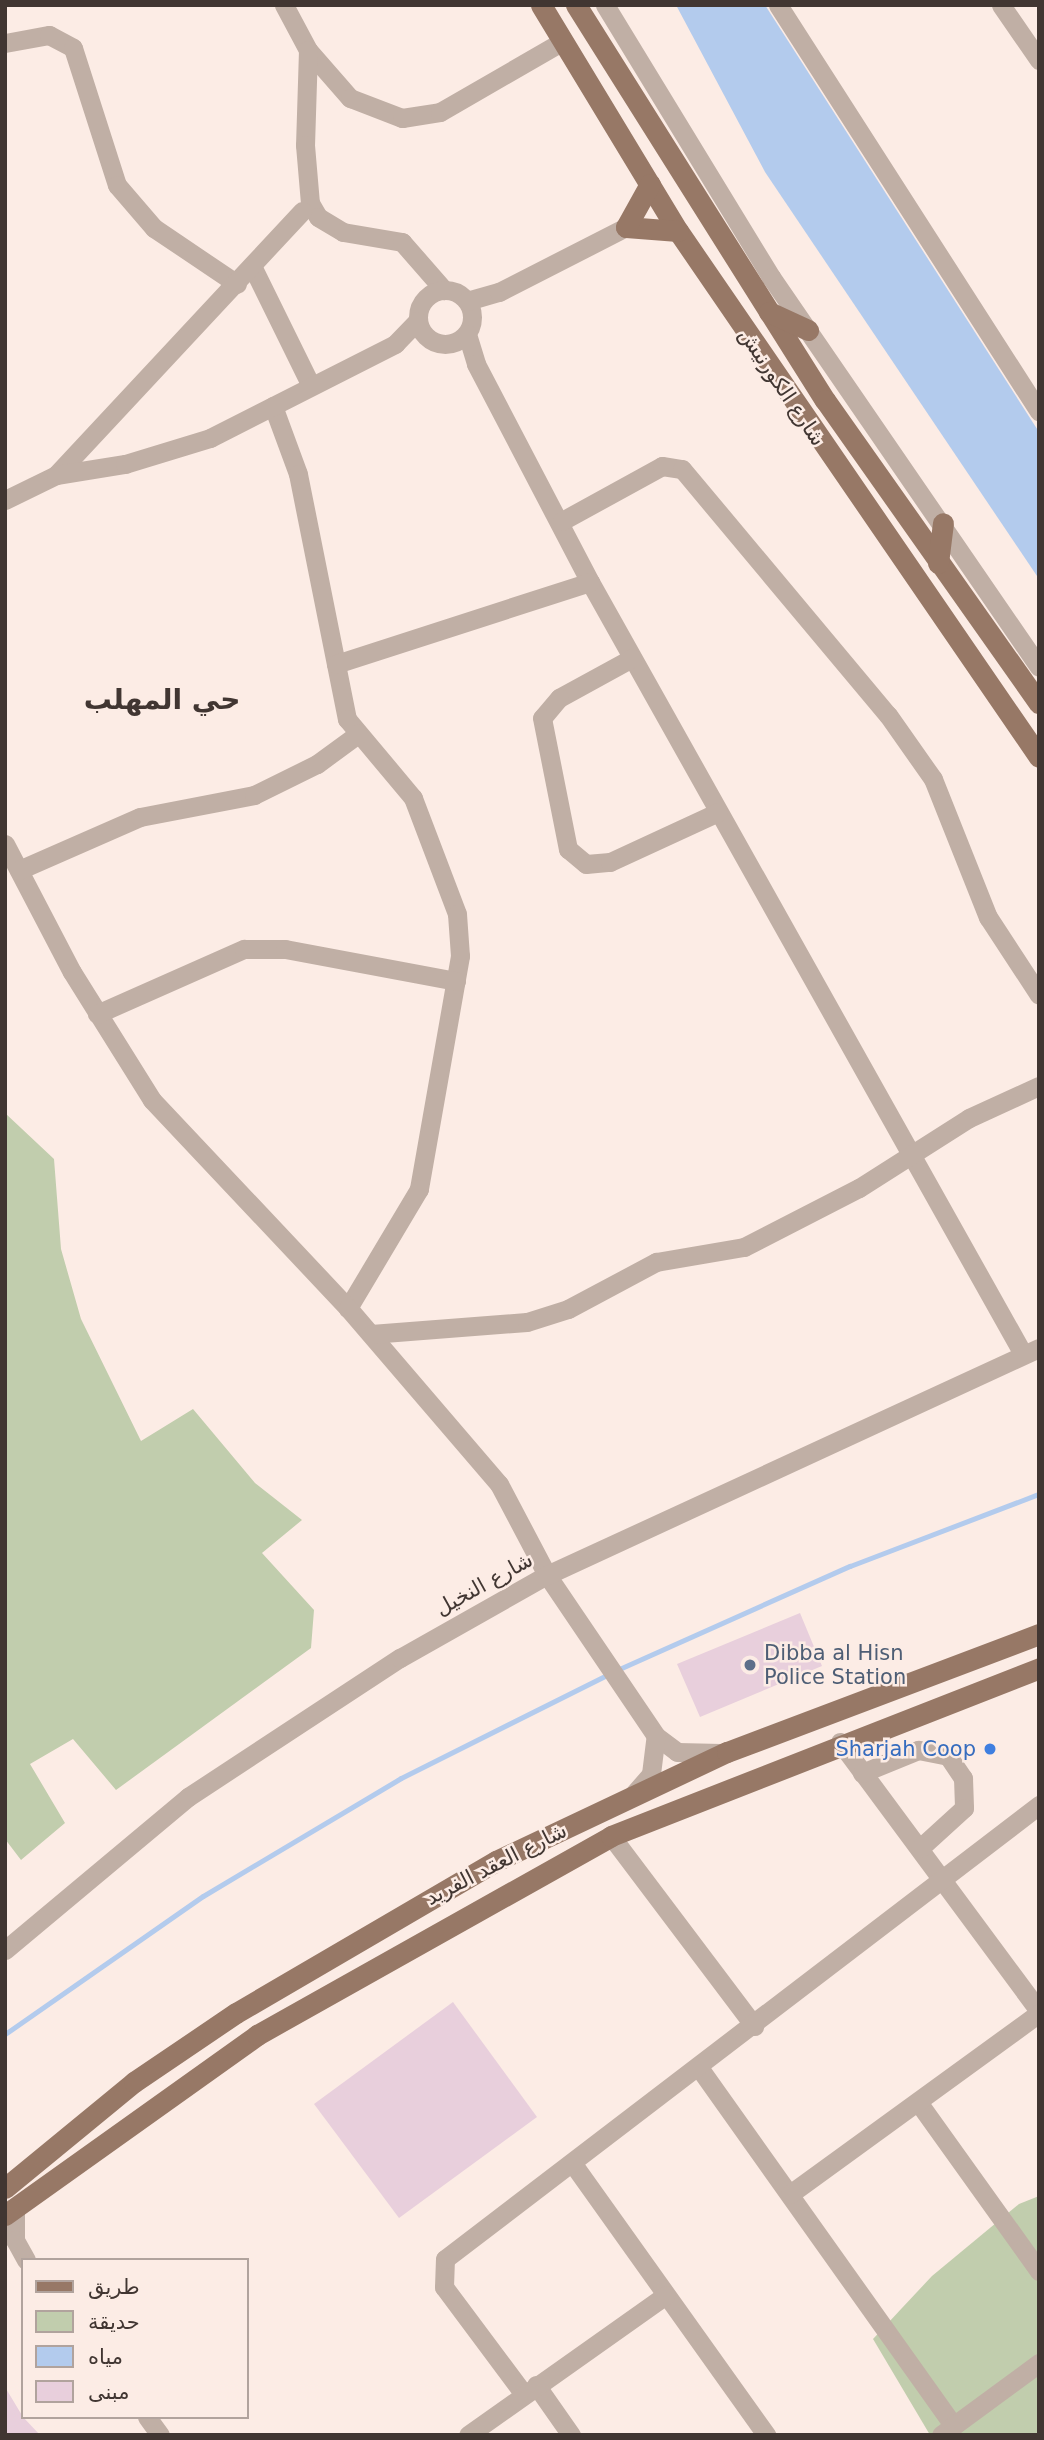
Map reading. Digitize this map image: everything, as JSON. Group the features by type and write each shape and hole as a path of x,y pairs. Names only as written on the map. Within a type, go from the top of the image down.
{"main road":[{"name":"شارع الكورنيش","path":"541,5 678,231 1039,757"},
{"name":"شارع الكورنيش","path":"576,5 769,312 938,563 1039,703"},
{"path":"559,34 560,18 571,17 604,51"},
{"path":"650,184 626,227 678,231"},
{"path":"769,312 808,330"},
{"path":"938,563 943,523"},
{"name":"شارع العقد الفريد","path":"8,2203 134,2082 236,2013 496,1861 727,1752 1039,1634"},
{"name":"شارع العقد الفريد","path":"8,2203 257,2035 611,1836 840,1742 1039,1668"}],"street":[{"path":"284,5 308,50 350,98 382,113 420,118 559,34"},
{"path":"605,5 808,330 943,523 1039,667"},
{"path":"778,5 1039,412"},
{"path":"1001,5 1039,60"},
{"path":"5,43 49,35 73,48 117,185 154,228 237,284"},
{"path":"308,50 310,203 336,229 402,242 421,265 562,521 590,582 911,1156 1031,1351"},
{"path":"56,475 253,268 302,211"},
{"path":"6,498 56,475 125,464 210,438 395,344 458,328 499,292 626,227"},
{"path":"253,268 311,386"},
{"path":"395,344 417,321 436,293"},
{"path":"417,321 458,328"},
{"path":"273,406 298,474 347,719 413,798 449,887 458,935 456,981 419,1189 348,1308"},
{"path":"562,521 662,466 682,469 888,715 933,779 988,917 1039,995"},
{"path":"336,664 590,582"},
{"path":"632,658 559,698 542,718 568,849 586,864 610,862 718,812"},
{"path":"19,870 140,817 254,795 317,764 358,734"},
{"path":"5,844 97,1014 152,1100 348,1308 499,1484 547,1575 656,1736 677,1752 727,1752"},
{"path":"97,1014 244,949 296,951 456,981"},
{"path":"371,1334 550,1316 656,1262 723,1253 777,1233 911,1156 969,1118 1039,1086"},
{"name":"شارع النخيل","path":"5,1950 188,1797 258,1749 547,1575 1031,1351"},
{"path":"628,1799 651,1774 656,1736"},
{"path":"790,2194 1039,2012 840,1742"},
{"path":"862,1773 918,1750 948,1756 963,1779 964,1808 920,1848"},
{"path":"571,2435 443,2287 442,2265 700,2069 1039,1805"},
{"path":"611,1836 754,2026"},
{"path":"700,2069 790,2194 948,2430 1039,2363"},
{"path":"918,2102 1039,2271"},
{"path":"573,2164 766,2435"},
{"path":"8,2203 17,2251"},
{"path":"468,2435 529,2389 666,2295"},
{"path":"148,2419 160,2435"}],"green space":[{"path":"5,1113 54,1159 61,1249 81,1319 141,1441 193,1409 255,1483 302,1520 262,1553 314,1610 311,1648 116,1790 73,1739 30,1764 65,1823 21,1860 5,1839"},
{"path":"1039,2196 1039,2435 930,2435 873,2339 932,2276 1019,2204"}],"water":[{"path":"676,5 765,5 1039,432 1039,579 765,172"}],"building":[{"name":"Dibba al Hisn Police Station","path":"800,1613 822,1666 700,1717 677,1664"},
{"path":"453,2002 537,2117 399,2218 314,2104"},
{"path":"5,2387 21,2414 21,2419 25,2419 40,2435 5,2435"}],"waterway":[{"path":"617,1670 850,1566 1039,1494"},
{"path":"5,2034 203,1896 401,1778 609,1674"}],"place":[{"name":"Dibba al Hisn Police Station","path":"750,1665"},
{"name":"Sharjah Coop","path":"990,1749"}],"district":[{"name":"حي المهلب","path":"162,700"}]}
